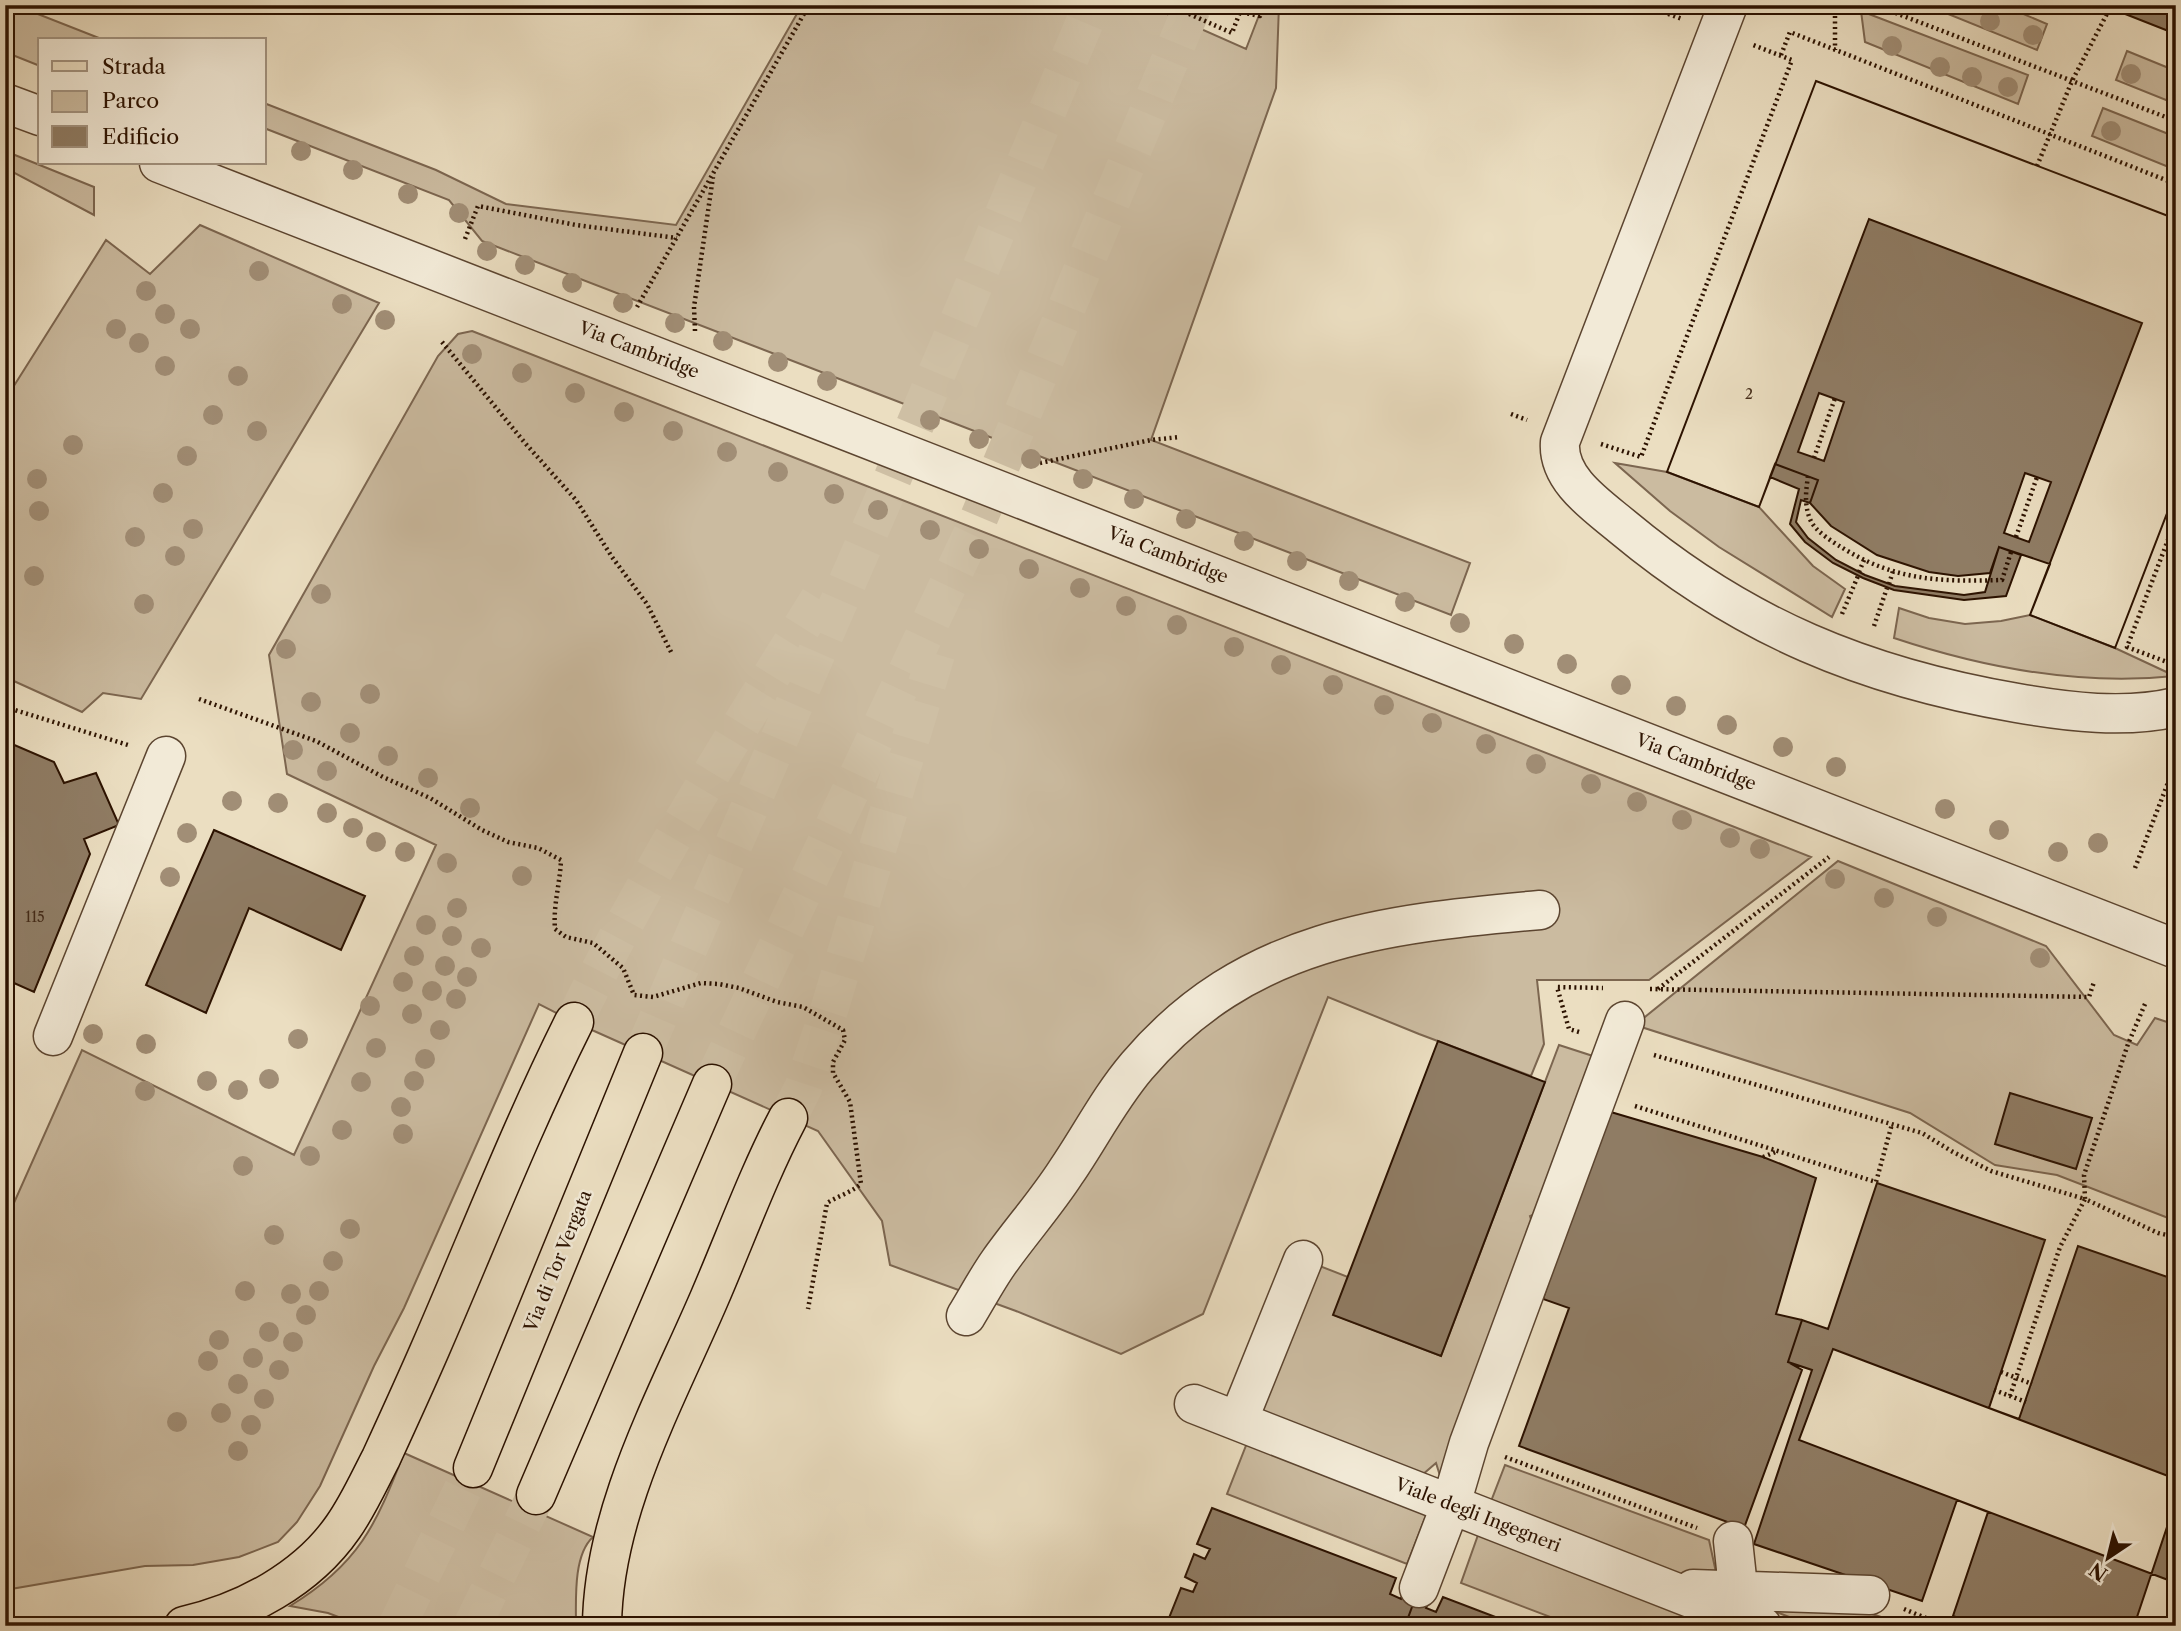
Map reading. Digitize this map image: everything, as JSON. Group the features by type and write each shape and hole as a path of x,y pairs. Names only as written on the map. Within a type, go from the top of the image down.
{"main road":[{"path":"184,1626 225,1615 280,1586 303,1569 343,1528 365,1490 411,1395 542,1089 574,1022"},
{"name":"Via di Tor Vergata","path":"473,1468 643,1053"},
{"path":"536,1495 712,1084"},
{"path":"602,1626 605,1574 612,1536 626,1497 660,1412 789,1118"}],"street":[{"path":"1728,5 1560,442 1562,463 1574,482 1637,539 1689,578 1737,609 1791,637 1861,665 1910,681 2036,706 2119,713 2176,707"},
{"path":"5,103 38,115"},
{"name":"Via Cambridge","path":"162,164 2176,949"},
{"path":"53,1036 166,756"},
{"path":"966,1316 999,1262 1064,1175 1121,1086 1166,1035 1221,990 1281,959 1342,938 1412,924 1540,910"},
{"path":"1419,1588 1451,1504 1469,1443 1620,1033"},
{"path":"1238,1421 1303,1260"},
{"name":"Viale degli Ingegneri","path":"1194,1404 1665,1588 1747,1611 1870,1595"},
{"path":"1733,1541 1747,1611"}],"path":[{"path":"617,342 809,5"},
{"path":"1169,5 1232,33 1240,12 1260,16 1264,5"},
{"path":"1835,5 1835,50"},
{"path":"1875,5 2176,121"},
{"path":"2037,166 2072,81 2110,8"},
{"path":"1511,414 1641,457 1792,60 1781,55 1790,32 2176,184"},
{"path":"700,374 695,344 694,307 713,174"},
{"path":"451,276 478,206 576,225 677,238"},
{"path":"442,342 576,500 612,557 647,604 672,654"},
{"path":"1814,458 1835,398"},
{"path":"1036,464 1151,440 1180,438"},
{"path":"1808,476 1805,502 1811,522 1833,542 1864,560 1893,571 1924,579 1962,582 2002,580 2011,552"},
{"path":"2016,537 2037,477"},
{"path":"2176,519 2127,646 2176,666"},
{"path":"1850,596 1864,560"},
{"path":"1880,610 1893,571"},
{"path":"199,699 316,741 383,777 430,798 499,838 538,848 561,860 560,881 553,909 555,929 566,937 593,943 623,968 634,995 653,997 701,984 719,984 803,1007 843,1030 845,1040 833,1062 833,1073 850,1102 861,1184 852,1192 841,1194 827,1203 808,1309"},
{"path":"5,707 166,756"},
{"path":"2135,868 2176,762"},
{"path":"1620,1033 1657,990 1830,856"},
{"path":"1645,989 2089,997 2094,982"},
{"path":"1607,988 1557,987 1569,1029 1620,1033 1922,1132 1952,1152 1991,1171 2085,1199 2158,1233 2176,1237"},
{"path":"2010,1396 2060,1247 2085,1199 2084,1175 2128,1044 2145,1004"},
{"path":"1631,1105 1876,1182 1892,1124"},
{"path":"1763,1157 1779,1151"},
{"path":"2001,1372 2032,1384"},
{"path":"1994,1391 2026,1402"}],"green space":[{"path":"5,5 15,5 99,38 38,38 38,65 5,52"},
{"path":"802,5 1147,5 1246,49 1263,5 1279,5 1276,88 1151,440 1470,563 1451,615 482,241 449,200 266,129 266,104 436,170 506,204 676,225"},
{"path":"1926,5 2002,5 2047,24 2037,50"},
{"path":"1861,11 2028,75 2018,104 1865,42"},
{"path":"2127,51 2176,71 2176,104 2116,80"},
{"path":"2103,108 2176,137 2176,170 2092,136"},
{"path":"5,151 94,187 94,215 5,168"},
{"path":"200,225 379,303 141,699 103,693 82,712 5,677 5,400 106,240 150,274"},
{"path":"472,331 1811,857 1649,980 1537,980 1544,1044 1531,1076 1328,997 1203,1314 1121,1354 1016,1311 890,1265 882,1221 818,1131 539,1004 404,1308 374,1366 320,1486 297,1522 278,1542 239,1557 193,1565 145,1566 5,1590 5,1223 82,1050 294,1155 436,845 287,774 269,655 438,356 458,334"},
{"path":"1615,463 1667,472 1759,507 1813,566 1845,589 1832,617 1719,547 1670,511"},
{"path":"1899,608 1929,618 1965,624 2030,615 2115,648 2175,676 2068,676 1997,666 1963,658 1894,638"},
{"path":"1838,861 2046,946 2114,1035 2137,1045 2155,1018 2176,1025 2176,1221 2057,1175 1995,1165 1910,1113 1635,1025"},
{"path":"1559,1045 1599,1058 1540,1212 1530,1216 1533,1226 1441,1479 1436,1463 1422,1475 1256,1412 1312,1263 1348,1277 1334,1315 1441,1356"},
{"path":"1247,1443 1427,1513 1407,1564 1227,1494"},
{"path":"404,1453 593,1537 579,1566 576,1626 362,1626 328,1613 290,1606 333,1574 362,1541 374,1522"},
{"path":"1505,1465 1709,1540 1717,1577 1673,1575 1490,1504"},
{"path":"1478,1535 1720,1626 1574,1626 1461,1583"},
{"path":"1860,1610 1908,1626 1812,1626 1774,1611"}],"building":[{"path":"2103,5 2176,5 2176,34 2110,8"},
{"path":"1816,81 2176,219 2176,490 2115,648 2030,615 2050,564 1999,547 1990,573 1958,576 1929,572 1877,555 1831,526 1810,503 1818,480 1775,464 1759,507 1667,472","holes":["1819,393 1844,402 1824,461 1798,452","2025,473 2051,482 2029,542 2004,533"]},
{"path":"1816,81 2176,219 2176,490 2115,648 2030,615 2142,323 1869,219 1759,507 1667,472"},
{"path":"1775,464 1818,480 1810,503 1801,500 1796,522 1808,538 1836,560 1895,586 1964,595 1985,592 1999,547 2021,555 2006,596 1964,600 1894,590 1833,563 1805,542 1790,524 1799,489 1770,477"},
{"path":"5,741 54,762 64,783 96,773 119,825 84,839 90,854 34,992 5,979"},
{"path":"214,830 365,896 341,950 249,908 206,1013 146,985"},
{"path":"1438,1041 1545,1082 1441,1356 1333,1315"},
{"path":"2010,1093 2092,1118 2076,1169 1995,1144"},
{"path":"1604,1110 1763,1157 1816,1178 1776,1314 1802,1320 1788,1362 1802,1370 1744,1528 1519,1446 1569,1308 1543,1299"},
{"path":"1877,1183 2045,1240 1989,1408 2019,1419 2078,1246 2176,1280 2176,1500 2134,1626 1980,1626 1953,1616 1988,1512 1957,1500 1922,1601 1754,1544 1812,1370 1788,1362 1802,1320 1828,1329"},
{"path":"1833,1349 2176,1479 2176,1583 1799,1440"},
{"path":"1212,1508 1396,1578 1390,1594 1401,1599 1407,1583 1419,1588 1405,1626 1174,1626 1167,1623 1181,1588 1193,1592 1197,1583 1185,1577 1194,1554 1205,1559 1210,1549 1197,1544"},
{"path":"1419,1588 1432,1593 1426,1608 1436,1612 1443,1597 1519,1626 1405,1626"}],"tunnel":[{"path":"643,1053 890,484 1092,5"},
{"path":"712,1084 973,532 1193,5"},
{"path":"574,1022 660,860 819,599"},
{"path":"788,1118 803,1088 830,1007 936,654"},
{"path":"397,1626 473,1468"},
{"path":"472,1626 536,1495"}]}
